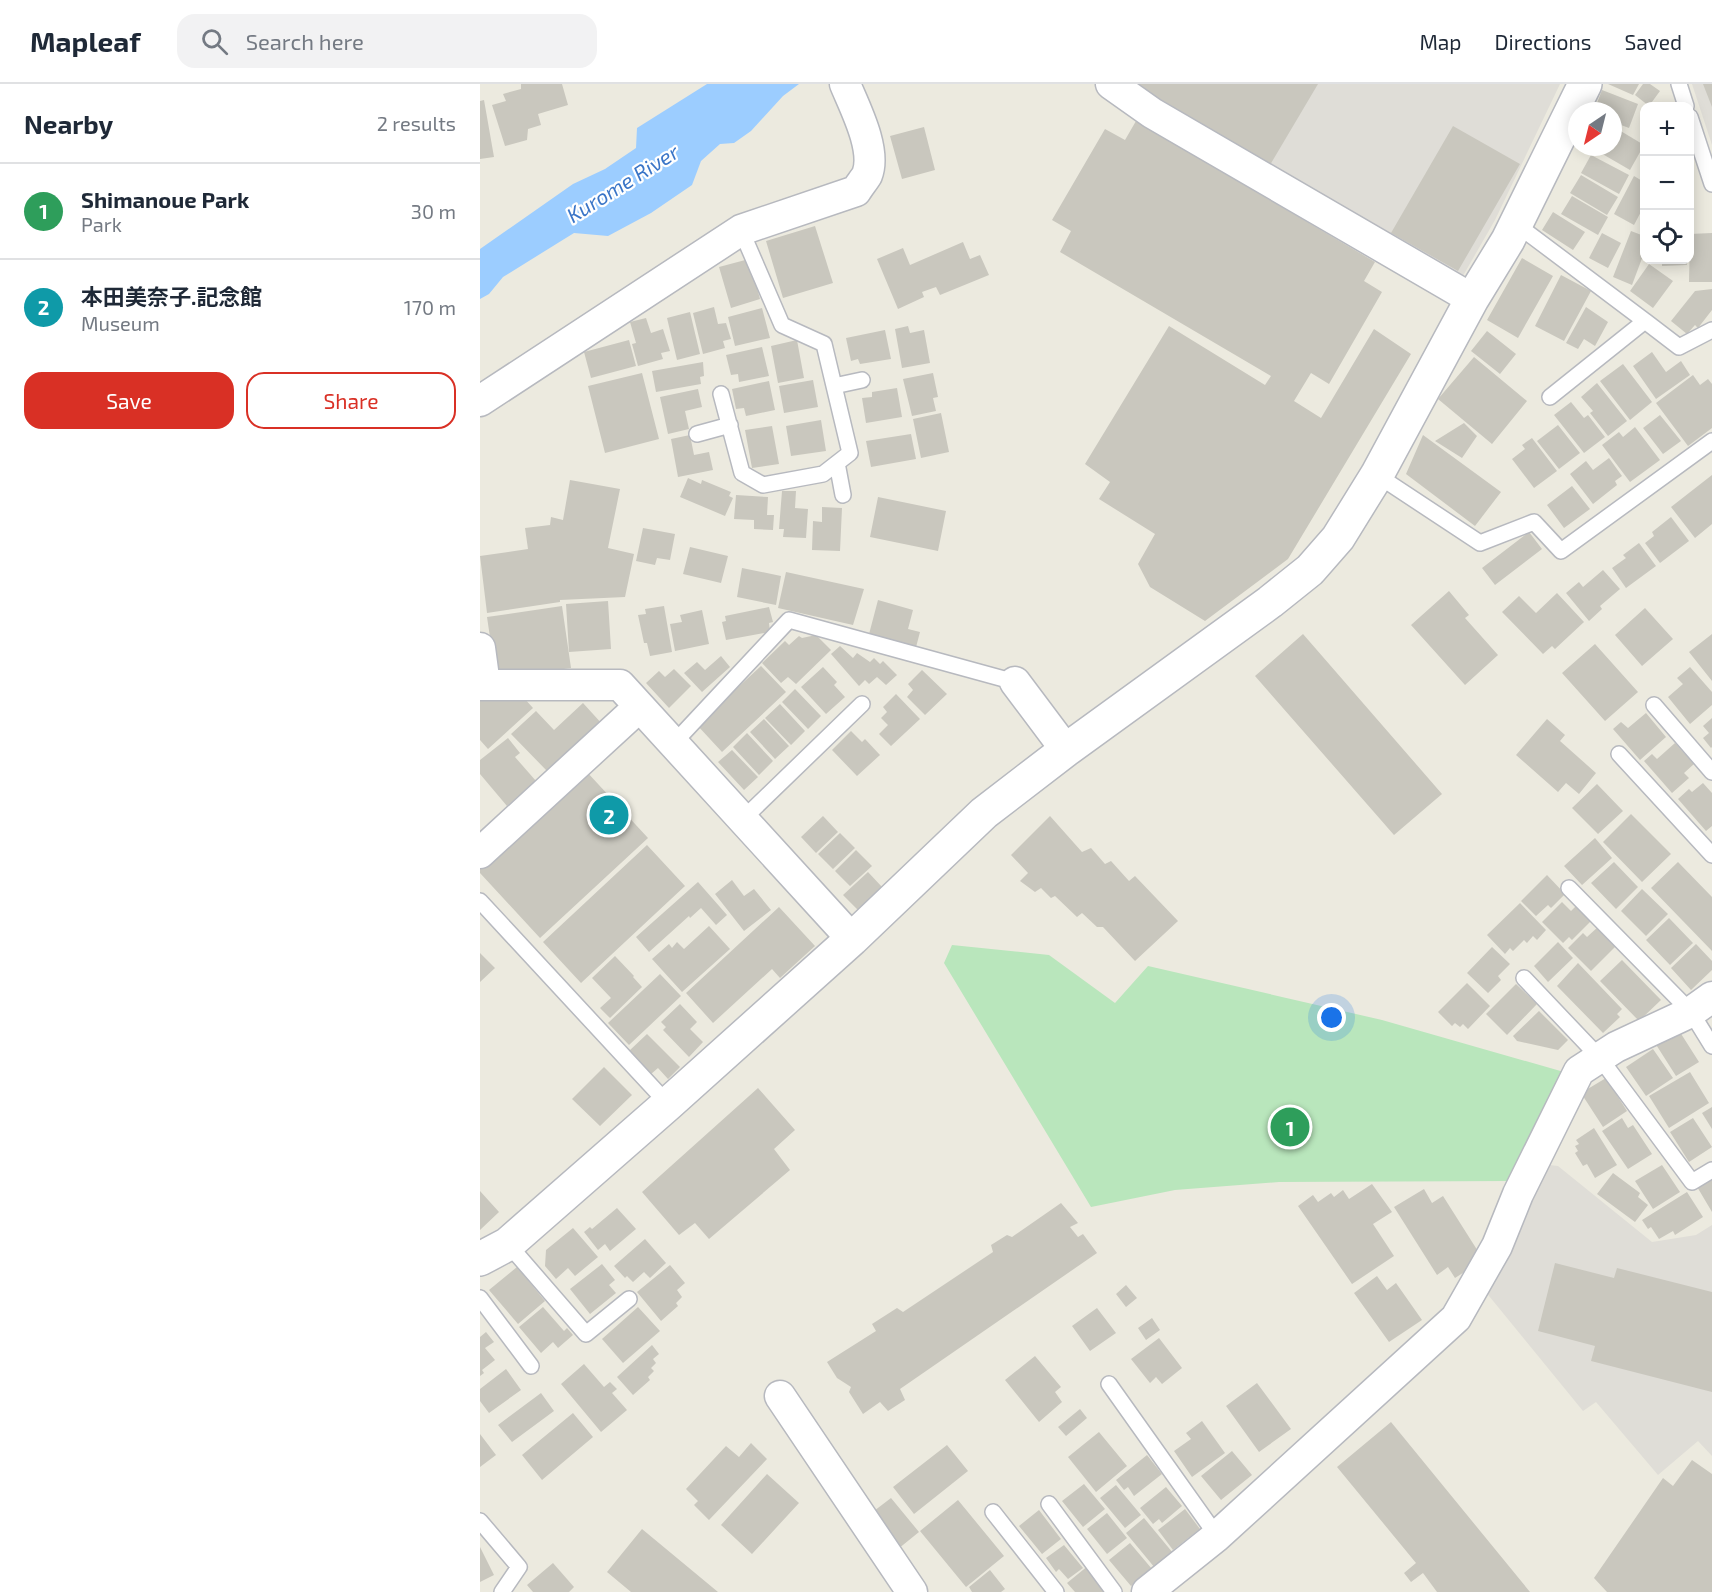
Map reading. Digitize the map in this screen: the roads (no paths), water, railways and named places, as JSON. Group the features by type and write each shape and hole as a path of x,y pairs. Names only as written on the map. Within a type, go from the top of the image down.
{"street":[{"path":"1111,84 1152,113 1472,299"},
{"path":"480,1259 508,1244 668,1104 852,939 984,813 1310,570 1338,538 1377,475 1472,299 1516,224 1585,84"},
{"path":"480,401 741,230 856,191 867,175 869,149 850,96"},
{"path":"480,648 482,685 620,685 852,939"},
{"path":"1015,682 1066,750"},
{"path":"480,853 639,707"},
{"path":"1148,1592 1217,1536 1456,1318 1497,1246 1518,1194 1579,1071 1616,1047 1701,1005"},
{"path":"780,1396 912,1592"}],"lane":[{"path":"1679,84 1685,102"},
{"path":"1694,132 1712,184"},
{"path":"1516,224 1679,347 1712,330"},
{"path":"722,394 742,473 764,484 823,474 850,453 824,344 782,324 741,230"},
{"path":"1550,397 1645,321"},
{"path":"834,386 862,380"},
{"path":"697,434 730,425"},
{"path":"1377,475 1480,543 1534,522 1562,550 1712,441"},
{"path":"837,463 843,495"},
{"path":"673,744 789,620 1015,682"},
{"path":"742,820 862,704"},
{"path":"1654,705 1712,772"},
{"path":"1618,754 1712,855"},
{"path":"1569,888 1701,1005 1712,1046"},
{"path":"480,901 668,1104"},
{"path":"1524,978 1600,1058 1692,1182 1712,1170"},
{"path":"508,1244 586,1334 629,1299"},
{"path":"480,1298 531,1366"},
{"path":"1109,1384 1217,1536"},
{"path":"1049,1504 1114,1592"},
{"path":"993,1512 1056,1592"},
{"path":"480,1521 519,1567 502,1592"}],"water":[{"name":"Kurome River","path":"707,84 799,84 783,96 751,131 734,143 720,144 701,161 692,185 651,213 608,236 574,233 503,277 489,294 480,299 480,249 573,184 605,169 636,148 637,128"}],"place":[{"name":"本田美奈子.記念館","path":"609,815"},
{"name":"Shimanoue Park","path":"1290,1127"}]}
